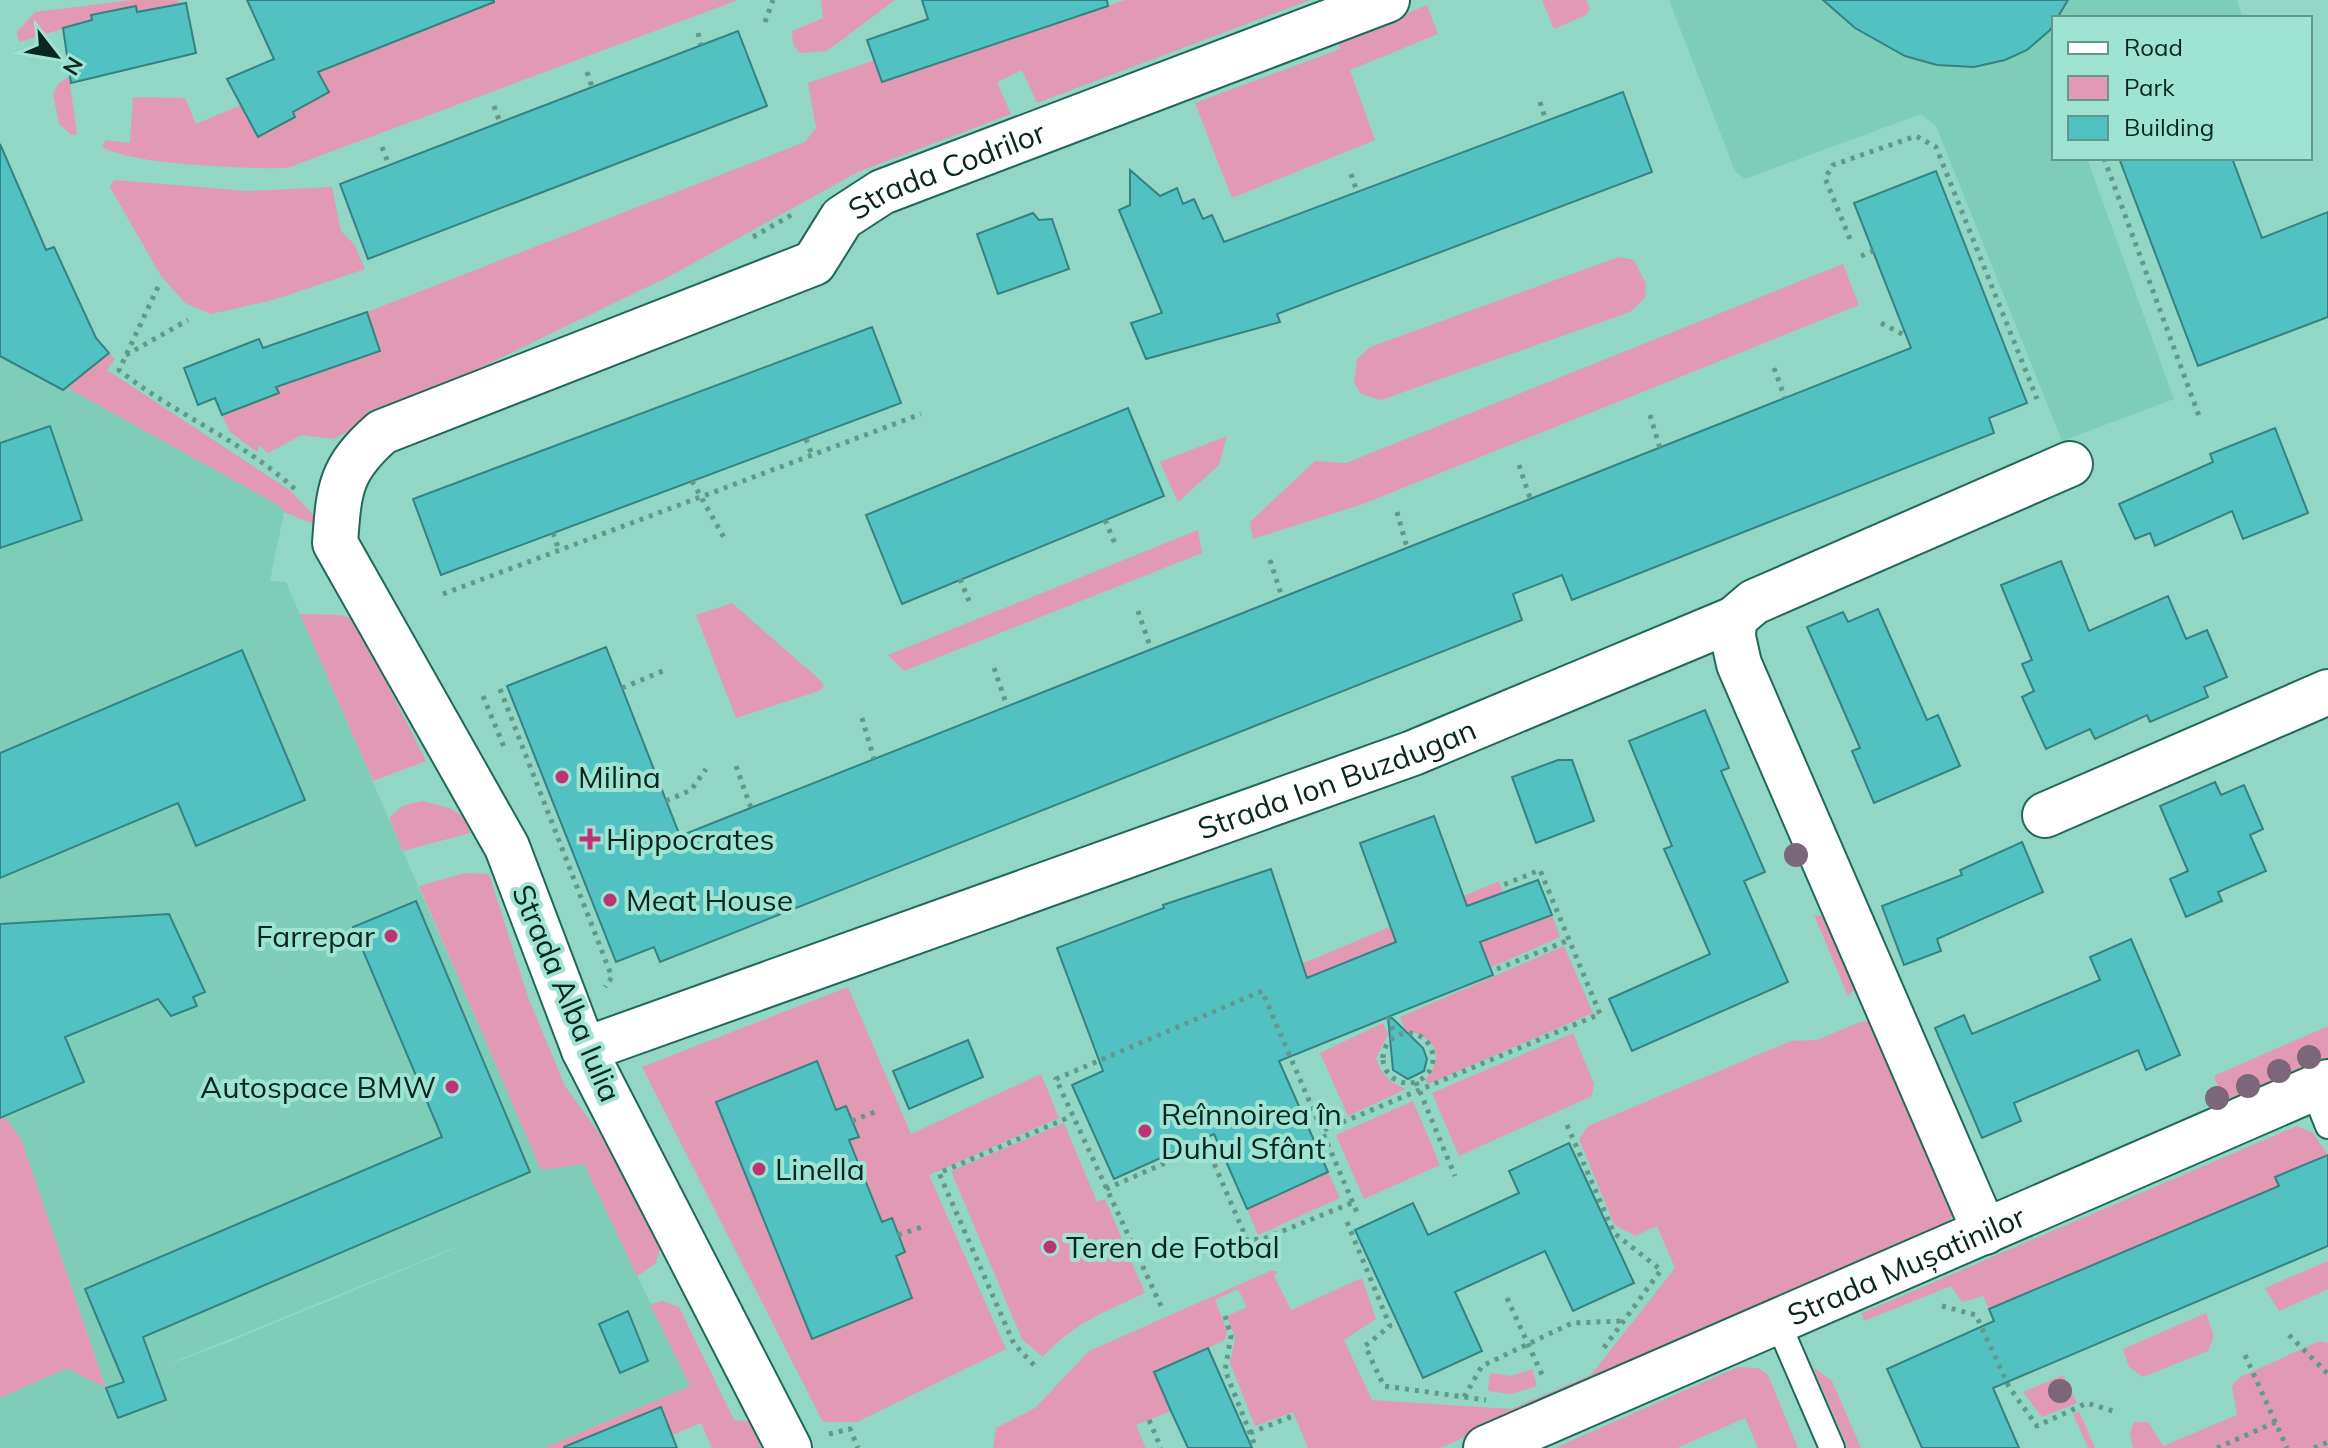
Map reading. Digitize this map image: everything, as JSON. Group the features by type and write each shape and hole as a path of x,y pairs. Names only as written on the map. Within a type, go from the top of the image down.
{"street":[{"name":"Strada Codrilor","path":"335,538 338,499 355,456 382,432 814,263 842,218 882,192 1387,0"},
{"name":"Strada Ion Buzdugan","path":"584,1050 1413,753 1734,619 1754,602 2070,464"},
{"name":"Strada Alba Iulia","path":"335,538 507,847 584,1050 789,1448"},
{"path":"1734,619 1733,637 1739,664 1985,1232"},
{"path":"2045,815 2328,692"},
{"name":"Strada Mușatinilor","path":"1486,1448 1985,1232 2323,1099"}],"lane":[{"path":"1778,1323 1832,1448"}],"path":[{"path":"765,22 773,0"},
{"path":"698,33 701,45"},
{"path":"587,72 592,87"},
{"path":"1540,102 1546,121"},
{"path":"494,106 500,123"},
{"path":"1850,239 1825,178 1827,171 1833,165 1916,136 1936,147 2037,399"},
{"path":"382,147 389,165"},
{"path":"2105,160 2199,416"},
{"path":"1351,174 1357,192"},
{"path":"1861,256 1873,251"},
{"path":"158,287 119,370 148,393 271,466 335,538"},
{"path":"126,356 188,320"},
{"path":"1881,323 1906,336"},
{"path":"1774,368 1785,398"},
{"path":"443,594 921,414"},
{"path":"1650,415 1660,448"},
{"path":"806,439 812,455"},
{"path":"1519,465 1530,498"},
{"path":"692,481 698,498 726,541"},
{"path":"1397,512 1407,548"},
{"path":"1105,520 1116,546"},
{"path":"553,533 559,550"},
{"path":"1270,560 1282,597"},
{"path":"960,579 969,601"},
{"path":"1138,611 1151,649"},
{"path":"994,668 1007,706"},
{"path":"622,688 663,671"},
{"path":"500,689 612,977"},
{"path":"862,718 874,759"},
{"path":"736,766 751,808"},
{"path":"666,801 691,790 706,769"},
{"path":"1324,1130 1600,1014 1540,870 1503,885"},
{"path":"1497,969 1569,940"},
{"path":"1161,1306 1056,1079 1262,991 1359,1217"},
{"path":"1388,1017 1395,1036"},
{"path":"1395,1036 1419,1036 1431,1047 1433,1064 1416,1082 1400,1083 1386,1072 1384,1048 1395,1036"},
{"path":"1416,1082 1455,1176"},
{"path":"852,1121 877,1111"},
{"path":"1034,1365 1014,1344 939,1173 1072,1116"},
{"path":"1567,1125 1614,1233 1661,1270 1597,1357"},
{"path":"1106,1189 1159,1162 1206,1145 1247,1240 1263,1239 1354,1202"},
{"path":"1347,1222 1390,1326 1365,1346 1384,1386 1492,1401"},
{"path":"898,1235 925,1226"},
{"path":"1507,1298 1560,1416"},
{"path":"1942,1306 1976,1315 2009,1387 2037,1426 2087,1403 2116,1412"},
{"path":"1225,1316 1231,1336 1225,1370 1256,1448"},
{"path":"1464,1397 1482,1366 1528,1344 1572,1323 1623,1321"},
{"path":"2289,1335 2328,1374"},
{"path":"2245,1355 2287,1448"},
{"path":"1250,1433 1295,1415"},
{"path":"1149,1420 1161,1448"},
{"path":"2218,1448 2276,1422"},
{"path":"2314,1448 2328,1442"}],"shaded area":[{"path":"1669,0 2237,0 2242,16 2052,16 2052,160 2088,160 2174,399 2062,441 1936,126 1921,114 1745,179 1735,171"},
{"path":"0,281 37,371 280,506 284,512 270,581 286,582 541,1169 584,1164 690,1386 544,1448 0,1448 0,1398 67,1368 106,1387 21,1139 0,1110","holes":["454,1248 454,1249 156,1369"]}],"green space":[{"path":"132,0 176,0 182,3 144,11 140,27 135,6 92,15 92,20 19,42 17,32 35,12"},
{"path":"499,0 738,0 287,168 164,162 102,147 106,140 130,143 133,97 185,98 196,124 241,105 293,112 328,91 318,72"},
{"path":"821,0 895,0 827,51 800,53 793,44 792,31 823,18"},
{"path":"1125,0 1310,0 1037,103 1022,70 997,82 1011,114 858,172 670,276 333,439 302,435 268,453 260,445 257,452 230,432 222,415 279,394 276,387 380,351 367,312 805,142 816,128 808,83 875,60 882,82"},
{"path":"1542,0 1586,0 1590,9 1586,15 1554,29"},
{"path":"1427,5 1438,34 1350,70 1375,140 1232,198 1195,103 1340,49 1338,41"},
{"path":"69,77 77,134 72,135 59,124 53,94 59,83"},
{"path":"114,180 249,191 332,187 341,231 354,244 365,269 273,300 211,314 185,303 161,276 110,187"},
{"path":"1619,257 1634,260 1646,284 1645,298 1630,312 1381,400 1361,394 1354,382 1357,359 1370,347"},
{"path":"0,262 82,375 109,353 115,359 107,370 291,491 314,516 314,524 284,512 280,506 37,371"},
{"path":"1843,264 1859,305 1363,504 1253,539 1250,522 1315,461 1346,463"},
{"path":"1227,436 1219,465 1178,502 1160,462"},
{"path":"1198,530 1202,553 904,671 888,655"},
{"path":"732,603 824,686 819,691 736,718 696,615"},
{"path":"300,614 341,615 355,620 426,761 373,781"},
{"path":"422,801 458,813 470,833 403,851 389,818 402,806"},
{"path":"465,873 489,874 528,997 565,1086 617,1158 660,1249 655,1264 637,1276 584,1164 541,1170 419,886"},
{"path":"1499,881 1516,928 1552,915 1560,937 1490,968 1468,913 1293,983 1268,978"},
{"path":"1814,915 1827,917 1858,986 1848,996"},
{"path":"1564,946 1593,1013 1428,1084 1425,1080 1435,1062 1434,1048 1423,1037 1405,1030 1400,1017"},
{"path":"848,987 911,1134 1041,1074 1059,1118 929,1175 1006,1349 857,1422 823,1422 642,1067"},
{"path":"1872,1021 1957,1209 1944,1228 1440,1448 1308,1448 1293,1412 1255,1426 1230,1363 1235,1338 1227,1316 1247,1307 1238,1289 1215,1300 1227,1331 1225,1340 1154,1372 1171,1411 1136,1425 1146,1448 993,1448 996,1428 1035,1408 1089,1351 1270,1271 1278,1271 1274,1276 1291,1310 1362,1278 1376,1319 1344,1340 1372,1400 1511,1409 1591,1375 1675,1268 1657,1226 1635,1236 1614,1224 1579,1139 1588,1126 1791,1041 1817,1040 1860,1022"},
{"path":"1383,1023 1388,1034 1376,1058 1387,1077 1406,1089 1348,1116 1320,1053"},
{"path":"2328,1026 2328,1063 2226,1105 2214,1076"},
{"path":"1573,1033 1594,1084 1592,1096 1459,1156 1432,1093"},
{"path":"1413,1101 1440,1165 1364,1199 1336,1135"},
{"path":"0,1110 21,1139 106,1388 67,1368 0,1398"},
{"name":"Teren de Fotbal","path":"1064,1123 1097,1202 1105,1199 1145,1293 1078,1327 1043,1357 1022,1339 951,1171"},
{"path":"2297,1126 2313,1133 2328,1155 2276,1177 2279,1186 1989,1309 1983,1296 1962,1302 1951,1286 1864,1321 1862,1313"},
{"path":"1328,1172 1340,1198 1258,1235 1247,1209"},
{"path":"2328,1261 2328,1289 2279,1311 2265,1288"},
{"path":"663,1301 679,1307 734,1420 749,1421 761,1448 712,1448 701,1423 672,1435 661,1407 563,1448 544,1448 690,1386 650,1304"},
{"path":"2206,1313 2214,1336 2208,1351 2143,1377 2129,1367 2123,1349"},
{"path":"2320,1341 2328,1343 2328,1448 2133,1448 2130,1433 2134,1422 2148,1422 2163,1446 2237,1415 2232,1386 2240,1377"},
{"path":"1738,1367 1758,1368 1768,1375 1798,1448 1758,1448 1745,1418 1677,1448 1555,1448"},
{"path":"1813,1367 1832,1381 1861,1448 1848,1448"},
{"path":"1532,1369 1537,1386 1511,1394 1488,1391 1490,1373 1511,1376"},
{"path":"2063,1375 2077,1403 2042,1417 2023,1392"},
{"path":"2079,1411 2095,1448 2088,1448 2073,1414"}],"building":[{"path":"247,0 494,2 318,72 329,92 293,112 295,117 258,137 227,79 274,59"},
{"path":"922,0 1107,0 1108,6 882,82 867,40 928,19"},
{"path":"1823,0 2068,0 2058,16 2052,16 2050,30 2027,50 2005,60 1974,67 1937,65 1905,56 1855,28"},
{"path":"186,3 196,53 71,83 63,28 92,20 91,15 136,6 137,12"},
{"path":"738,31 767,106 368,259 340,184"},
{"path":"1623,92 1652,172 1277,314 1280,322 1146,359 1131,323 1162,313 1119,210 1130,205 1130,170 1160,196 1177,188 1183,204 1194,199 1203,219 1212,215 1224,242"},
{"path":"0,144 46,250 54,247 96,338 109,353 63,390 0,356"},
{"path":"2120,160 2233,160 2262,238 2328,212 2328,317 2198,366"},
{"path":"1936,171 2027,403 1989,418 1994,433 1572,600 1562,575 1513,594 1522,620 660,962 654,947 616,962 507,686 606,647 680,836 1911,348 1854,203"},
{"path":"1033,213 1039,220 1052,219 1069,269 998,294 977,234"},
{"path":"367,312 380,351 276,387 279,393 222,415 215,398 198,405 184,368 259,339 263,348"},
{"path":"872,327 901,403 441,575 413,499"},
{"path":"1128,408 1164,496 902,604 866,515"},
{"path":"50,426 82,520 0,548 0,443"},
{"path":"2275,428 2308,513 2243,539 2232,511 2155,546 2150,533 2135,539 2119,504 2213,462 2210,454"},
{"path":"2061,561 2089,631 2168,596 2186,639 2207,630 2227,677 2204,687 2208,697 2150,722 2147,715 2095,739 2090,729 2046,749 2022,697 2034,691 2022,664 2032,660 2001,585"},
{"path":"1878,609 1927,720 1938,715 1960,766 1874,803 1852,751 1860,748 1807,627 1843,612 1848,622"},
{"path":"242,650 305,800 196,846 178,803 0,878 0,753"},
{"path":"1705,710 1729,768 1721,771 1765,872 1744,881 1788,982 1632,1051 1609,999 1710,954 1664,849 1672,846 1629,741"},
{"path":"1558,760 1572,760 1594,821 1536,843 1512,777"},
{"path":"2215,782 2221,795 2244,785 2263,829 2250,835 2266,871 2218,892 2222,901 2186,917 2170,879 2188,871 2160,806"},
{"path":"1434,816 1467,906 1538,880 1552,915 1480,942 1493,975 1390,1016 1423,1048 1427,1059 1424,1071 1408,1079 1393,1070 1388,1017 1279,1061 1328,1172 1247,1209 1214,1134 1114,1179 1072,1085 1103,1071 1057,948 1164,908 1163,905 1271,869 1307,978 1396,942 1360,843"},
{"path":"2022,842 2043,892 1937,939 1941,951 1904,965 1882,906 1962,875 1960,870"},
{"path":"416,901 530,1172 143,1337 166,1400 118,1418 106,1388 124,1382 85,1289 442,1137 353,927"},
{"path":"169,914 205,992 193,997 197,1006 171,1016 158,999 65,1037 84,1082 0,1118 0,924"},
{"path":"2131,939 2180,1055 2146,1070 2138,1050 2014,1103 2021,1121 1982,1138 1935,1028 1964,1015 1972,1034 2100,980 2090,957"},
{"path":"968,1040 983,1077 909,1109 893,1071"},
{"path":"817,1061 836,1110 846,1106 859,1137 849,1140 882,1222 892,1218 905,1252 896,1256 912,1298 812,1339 716,1102"},
{"path":"1569,1143 1634,1283 1573,1311 1545,1251 1455,1292 1482,1351 1423,1378 1355,1230 1413,1203 1428,1235 1519,1193 1509,1171"},
{"path":"2328,1155 2328,1246 1993,1388 2019,1448 1922,1448 1887,1369 1994,1321 1989,1309 2279,1186 2275,1177"},
{"path":"628,1311 648,1361 620,1373 599,1324"},
{"path":"1208,1348 1252,1448 1188,1448 1171,1411 1154,1372"},
{"path":"661,1407 677,1448 564,1448 564,1447"}],"place":[{"name":"Milina","path":"562,777"},
{"name":"Hippocrates","path":"590,839"},
{"name":"Meat House","path":"610,900"},
{"name":"Farrepar","path":"391,936"},
{"name":"Autospace BMW","path":"452,1087"},
{"name":"Reînnoirea în Duhul Sfânt","path":"1145,1131"},
{"name":"Linella","path":"759,1169"},
{"name":"Teren de Fotbal","path":"1050,1247"}]}
